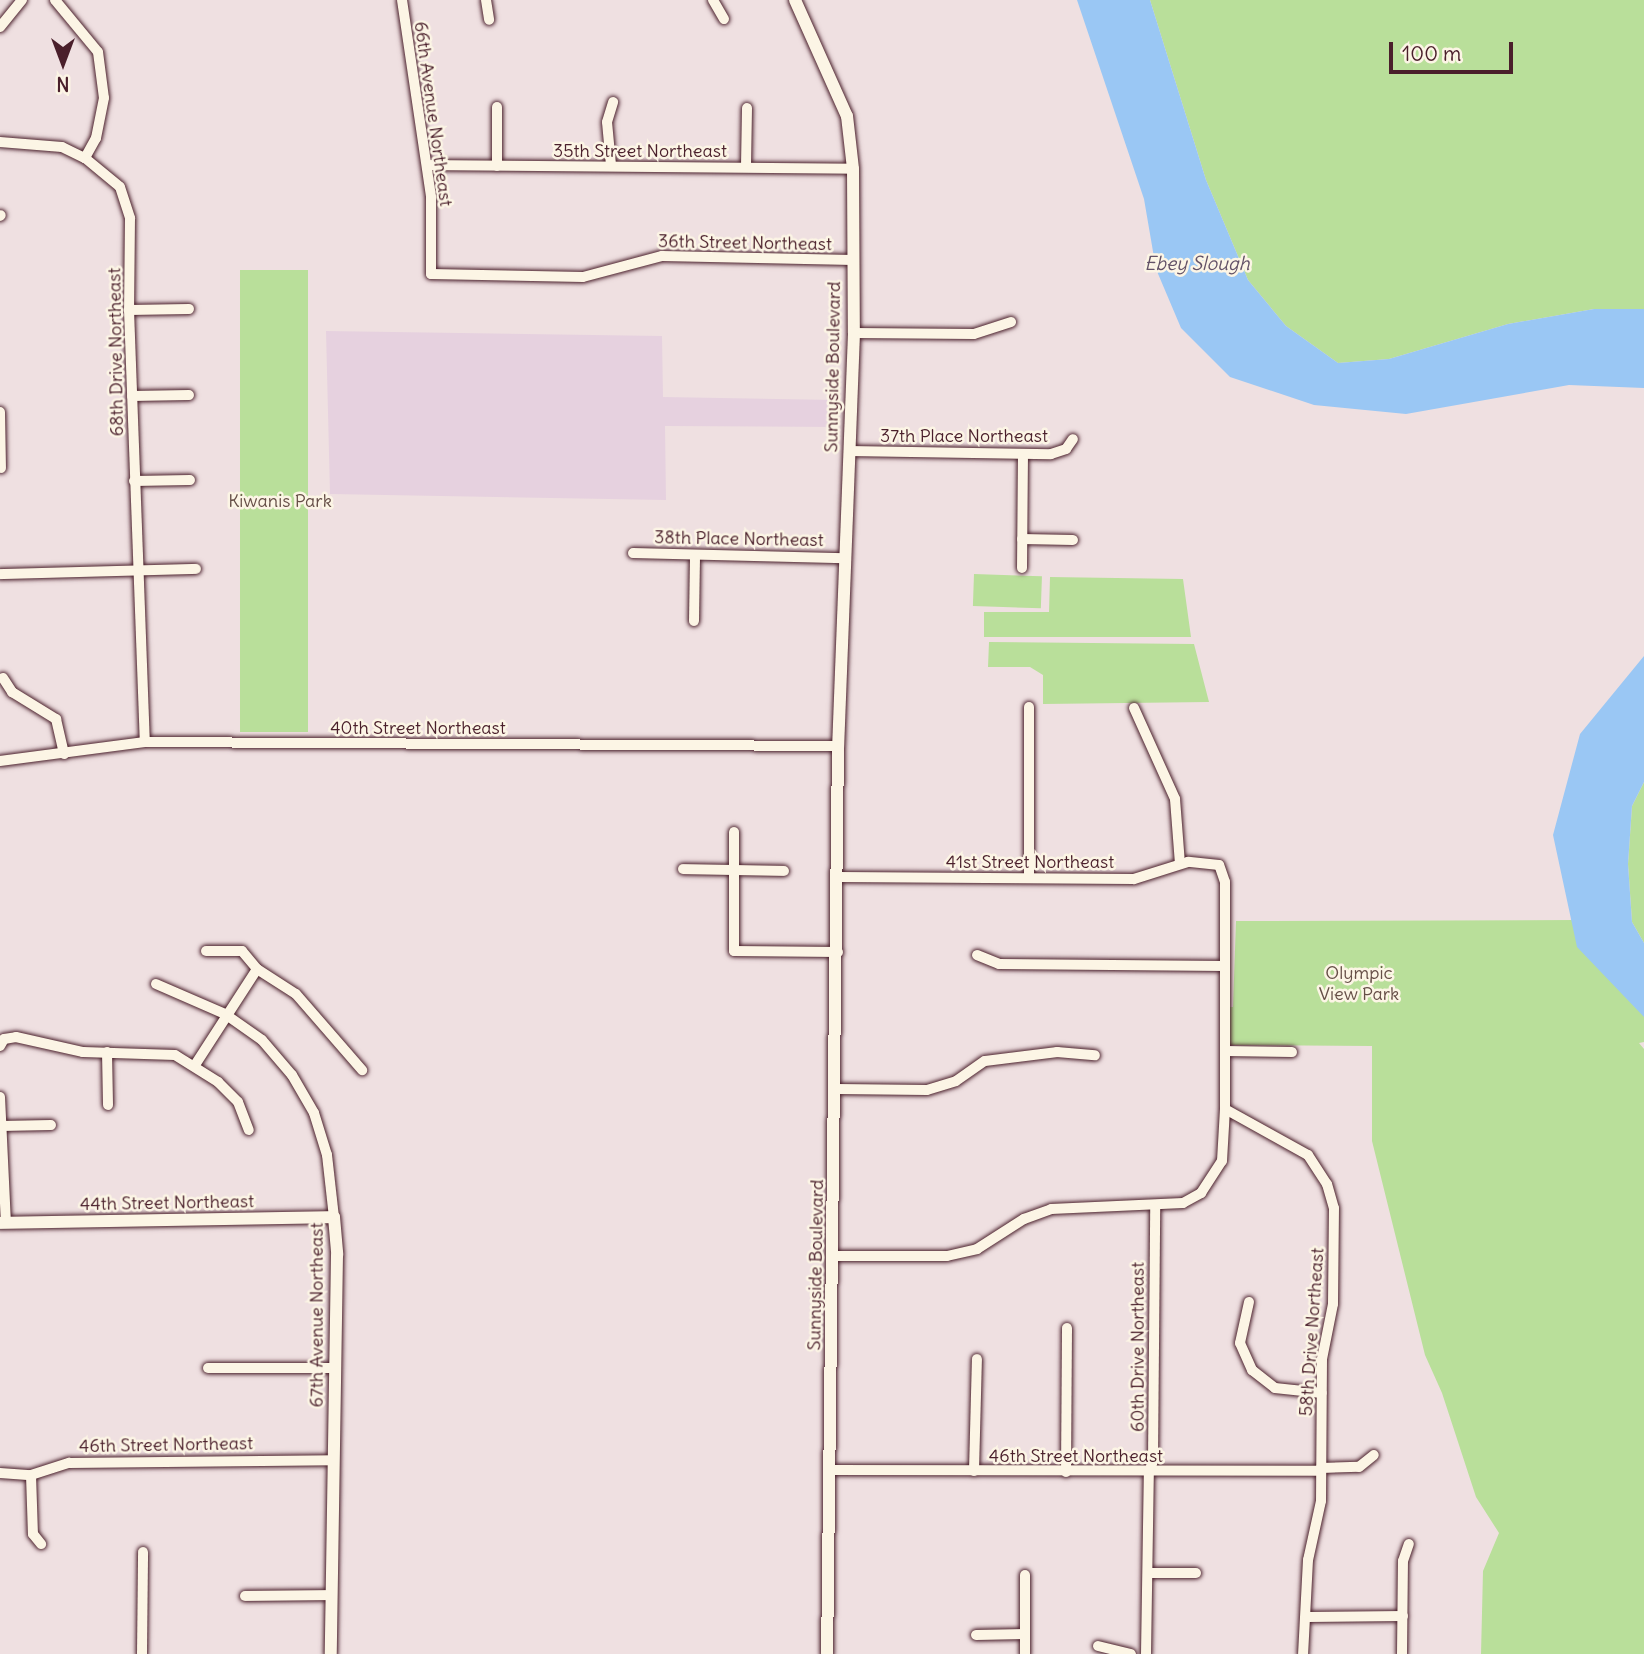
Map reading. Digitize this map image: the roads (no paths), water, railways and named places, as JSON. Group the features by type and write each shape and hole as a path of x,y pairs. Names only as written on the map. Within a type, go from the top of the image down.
{"street":[{"path":"0,27 22,0"},
{"path":"0,142 62,147 85,158 101,121 104,74 88,34 55,0"},
{"name":"66th Avenue Northeast","path":"402,0 427,165 431,274"},
{"path":"486,0 489,20"},
{"path":"713,0 724,19"},
{"name":"Sunnyside Boulevard","path":"795,0 847,116 853,169 853,333 838,746 835,1256 827,1654"},
{"path":"611,166 607,122 613,102"},
{"path":"497,107 497,166"},
{"path":"746,166 747,108"},
{"name":"68th Drive Northeast","path":"85,158 105,172 126,198 145,742"},
{"name":"35th Street Northeast","path":"427,165 853,169"},
{"name":"36th Street Northeast","path":"431,274 583,276 662,256 853,260"},
{"path":"129,310 189,309"},
{"path":"853,333 974,334 1011,322"},
{"path":"132,396 189,395"},
{"path":"0,412 1,468"},
{"name":"37th Place Northeast","path":"849,451 1051,454 1066,449 1073,439"},
{"path":"1022,568 1023,454"},
{"path":"134,481 190,480"},
{"path":"1022,539 1073,540"},
{"name":"38th Place Northeast","path":"633,553 845,558"},
{"path":"694,621 695,555"},
{"path":"0,574 196,569"},
{"path":"3,678 12,692 56,719 64,754"},
{"path":"1029,707 1029,878"},
{"path":"1134,708 1175,799 1180,864"},
{"name":"40th Street Northeast","path":"0,761 145,742 838,746"},
{"path":"734,832 734,951 838,951"},
{"name":"41st Street Northeast","path":"838,877 1134,879 1180,864 1219,865 1224,871 1225,966"},
{"path":"683,869 784,870"},
{"path":"206,951 242,951 257,969 296,994 362,1070"},
{"path":"835,1256 947,1256 977,1249 1024,1219 1051,1209 1154,1207 1183,1203 1201,1193 1222,1161 1225,1109 1225,966 999,964 977,955"},
{"path":"195,1065 225,1014 257,969"},
{"name":"67th Avenue Northeast","path":"156,985 225,1014 262,1040 292,1075 314,1113 327,1155 334,1217 331,1654"},
{"path":"2,1042 107,1052 159,1052 195,1065 237,1102 249,1130"},
{"path":"1225,1051 1292,1052"},
{"path":"107,1052 108,1105"},
{"path":"837,1089 927,1090 956,1081 985,1061 1058,1052 1095,1055"},
{"path":"0,1097 3,1223"},
{"name":"58th Drive Northeast","path":"1225,1109 1297,1147 1319,1170 1331,1195 1333,1304 1322,1394 1321,1501 1308,1560 1308,1617 1303,1654"},
{"path":"1,1126 51,1125"},
{"name":"60th Drive Northeast","path":"1146,1654 1150,1573 1149,1472 1153,1461 1154,1207"},
{"name":"44th Street Northeast","path":"3,1223 334,1217"},
{"path":"1249,1302 1240,1343 1252,1370 1275,1388 1322,1394"},
{"path":"1066,1472 1067,1328"},
{"path":"974,1471 977,1359"},
{"path":"208,1368 335,1368"},
{"name":"46th Street Northeast","path":"830,1470 1149,1472 1321,1469 1359,1467 1374,1455"},
{"name":"46th Street Northeast","path":"0,1473 31,1475 69,1463 334,1460"},
{"path":"31,1475 33,1534 41,1544"},
{"path":"1402,1654 1403,1561 1409,1544"},
{"path":"142,1654 143,1552"},
{"path":"1150,1573 1196,1573"},
{"path":"1025,1575 1025,1654"},
{"path":"245,1596 332,1595"},
{"path":"1308,1617 1403,1616"},
{"path":"976,1635 1025,1634"},
{"path":"1098,1646 1131,1654"}],"water":[{"name":"Ebey Slough","path":"1077,0 1150,0 1206,180 1248,280 1286,326 1338,363 1389,359 1508,324 1594,309 1644,309 1644,388 1569,385 1406,414 1314,405 1230,377 1181,328 1156,269 1144,199"},
{"path":"1644,656 1644,782 1632,806 1628,864 1632,922 1644,943 1644,1017 1577,947 1553,835 1580,734"}],"park label":[{"name":"Kiwanis Park","path":"280,501"},
{"name":"Olympic View Park","path":"1359,984"}]}
